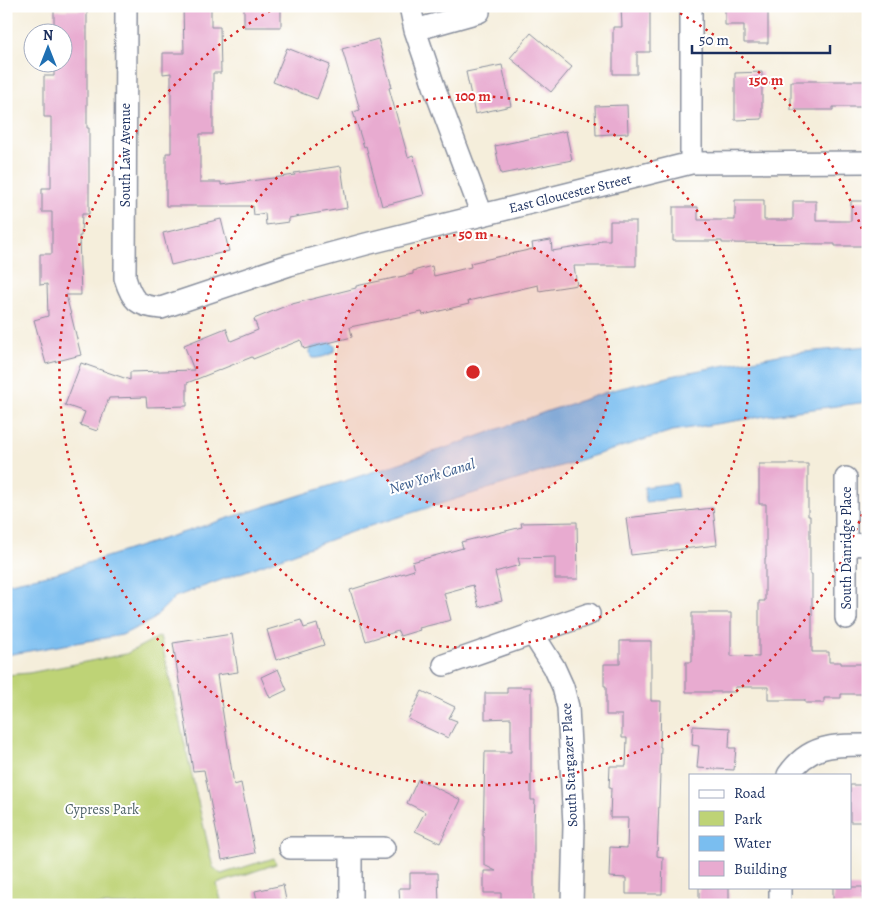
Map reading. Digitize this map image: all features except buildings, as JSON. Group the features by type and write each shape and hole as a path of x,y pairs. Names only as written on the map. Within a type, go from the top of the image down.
{"street":[{"name":"South Law Avenue","path":"126,6 125,278 129,291 136,301"},
{"path":"410,6 415,30 436,92 482,215"},
{"path":"691,163 692,6"},
{"path":"415,30 479,12"},
{"name":"East Gloucester Street","path":"136,301 148,307 161,308 289,265 691,163 868,162"},
{"name":"South Danridge Place","path":"846,478 846,618"},
{"path":"846,544 868,545"},
{"path":"444,665 589,614"},
{"name":"South Stargazer Place","path":"534,634 554,667 563,687 568,707 574,825 572,905"},
{"path":"789,774 799,763 816,750 837,745 868,745"},
{"path":"290,848 384,848"},
{"path":"351,848 351,905"},
{"path":"780,888 780,905"}],"green space":[{"name":"Cypress Park","path":"160,636 213,867 221,874 274,858 276,864 217,884 222,905 6,905 6,675 29,673 126,654"}],"water":[{"path":"330,342 335,348 331,354 312,357 310,350 312,347"},
{"name":"New York Canal","path":"868,346 868,402 672,431 354,531 175,597 152,620 122,635 6,655 6,584 56,573 351,479 613,390 685,373 784,354"},
{"path":"676,483 678,498 646,502 644,487"}]}
